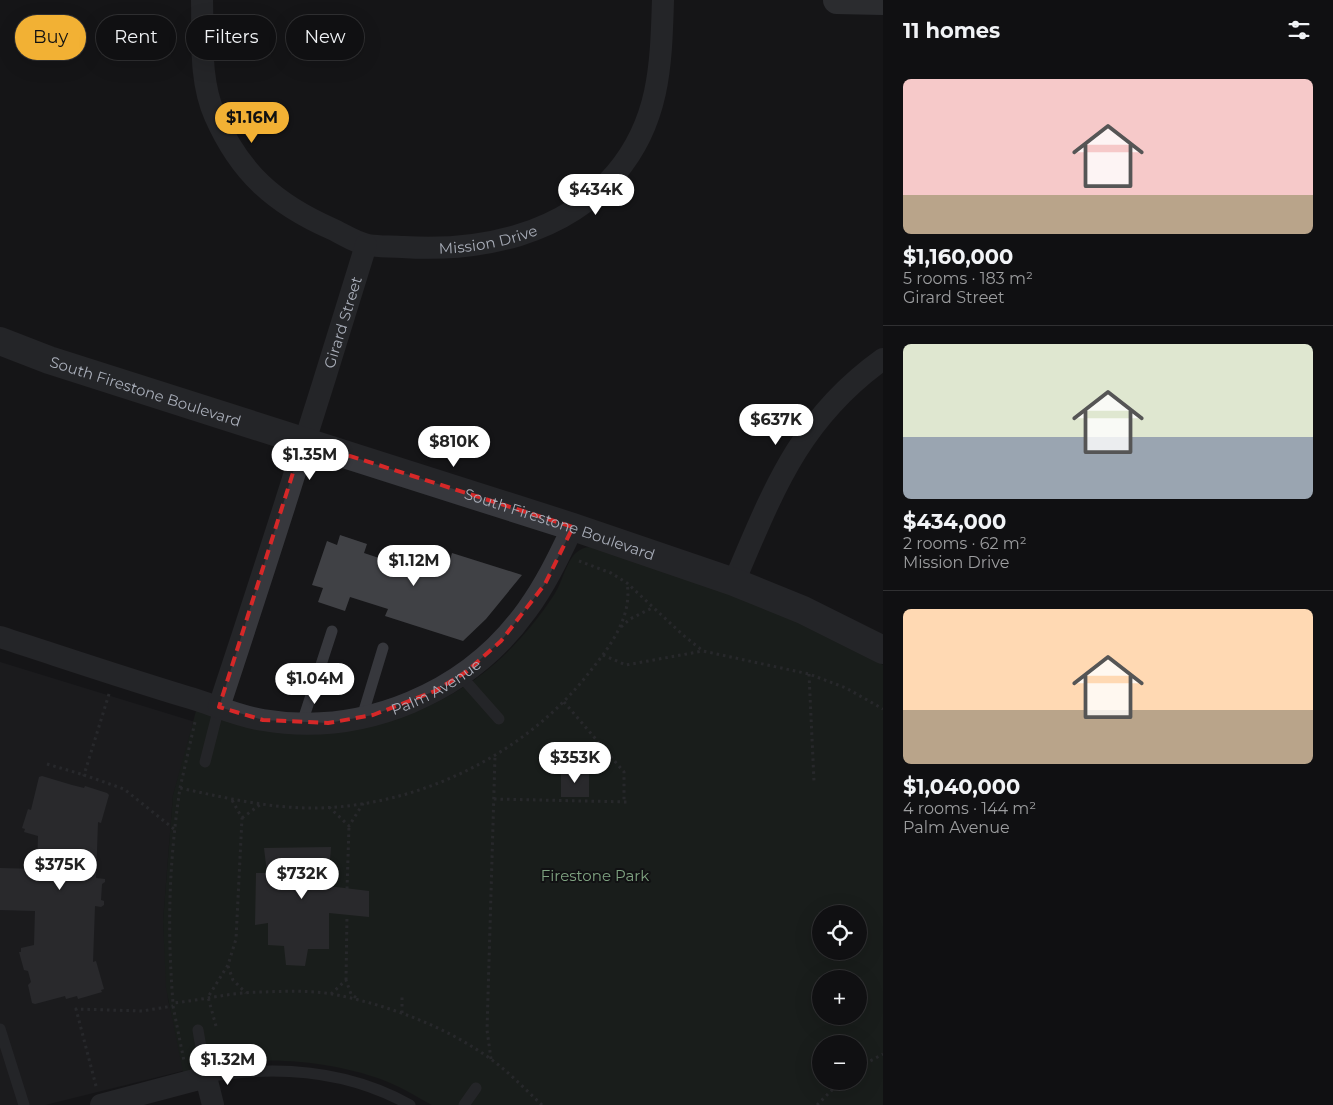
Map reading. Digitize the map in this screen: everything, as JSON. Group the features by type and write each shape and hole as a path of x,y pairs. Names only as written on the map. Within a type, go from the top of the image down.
{"main road":[{"path":"838,0 883,1"}],"street":[{"path":"202,0 206,87 214,115 246,170 260,185 291,209 366,244"},
{"name":"Mission Drive","path":"366,244 431,249 465,247 508,240 536,230 568,213 595,194 616,173 627,157 645,127 655,100 661,60 663,0"},
{"name":"Girard Street","path":"219,707 303,441 331,362 366,244"},
{"name":"South Firestone Boulevard","path":"0,341 49,360 573,528 734,582 803,610 883,650"},
{"path":"734,582 777,482 792,455 830,406 883,359"},
{"name":"Palm Avenue","path":"0,637 263,720 302,724 343,722 404,705 435,691 461,676 501,641 526,612 545,584 573,528"},
{"path":"100,1098 206,1077 214,1105"}],"lane":[{"path":"302,724 332,631"},
{"path":"362,717 383,648"},
{"path":"461,676 499,719"},
{"path":"205,762 219,707"},
{"path":"0,1029 24,1105"},
{"path":"198,1030 206,1077 251,1072 318,1074 348,1080 378,1090 410,1105"},
{"path":"464,1105 476,1088"}],"path":[{"path":"559,554 603,570 627,583 684,636 703,650 809,674 846,688 883,709"},
{"path":"618,633 627,609 627,583"},
{"path":"180,788 231,800 261,804 329,806 389,797 447,779 495,756 546,719 564,702 630,619 654,607"},
{"path":"603,655 626,666 703,650"},
{"path":"809,674 814,781"},
{"path":"84,775 110,694"},
{"path":"494,799 627,802 624,772 564,702"},
{"path":"184,1063 173,1005 168,912 174,829 180,788 195,722"},
{"path":"491,1059 487,1030 495,756"},
{"path":"47,764 124,789 174,829"},
{"path":"216,1026 208,997 228,965 236,939 242,818 231,800"},
{"path":"348,889 348,826 364,802"},
{"path":"242,818 261,804"},
{"path":"329,806 348,826"},
{"path":"347,915 346,980 351,994 360,1001"},
{"path":"228,965 233,980 246,993"},
{"path":"331,994 346,980"},
{"path":"100,1098 76,1009 142,1012 208,997 246,993 309,992 331,994 360,1001 402,1013 430,1024 491,1059 542,1105"},
{"path":"402,994 402,1013"},
{"path":"867,1063 883,1054"},
{"path":"817,1105 832,1090"}],"highlighted area":[{"path":"303,441 573,527 545,584 501,641 466,672 435,691 373,715 328,723 263,720 219,707"}],"shaded area":[{"path":"0,662 195,722 173,795 163,921 168,1000 186,1070 45,1105 0,1105"}],"green space":[{"name":"Firestone Park","path":"590,547 726,592 799,623 883,665 883,1105 432,1105 388,1082 351,1070 309,1063 266,1060 228,1064 184,1077 166,988 163,921 173,795 196,711 381,723 434,704 480,676 519,640 554,595 571,558 576,553"}],"building":[{"path":"340,535 367,544 364,553 403,566 408,549 449,563 452,553 522,575 486,619 463,641 385,616 388,609 350,597 345,611 318,602 323,588 312,585 327,541 337,545"},
{"path":"561,770 589,770 589,797 561,797"},
{"path":"42,776 84,788 85,786 109,795 101,823 98,822 96,878 105,879 105,882 102,884 101,900 104,901 104,905 101,907 95,906 93,962 96,961 104,989 101,990 102,992 78,999 77,996 66,999 65,996 35,1004 32,1003 28,985 31,982 28,971 24,970 19,952 21,952 21,948 34,945 35,911 0,910 0,868 37,869 38,836 24,832 25,829 22,828 28,809 31,810 39,777"},
{"path":"331,847 328,886 369,891 369,917 329,913 329,949 308,949 305,966 286,965 284,946 268,945 268,923 255,925 256,873 267,873 264,848"}]}
